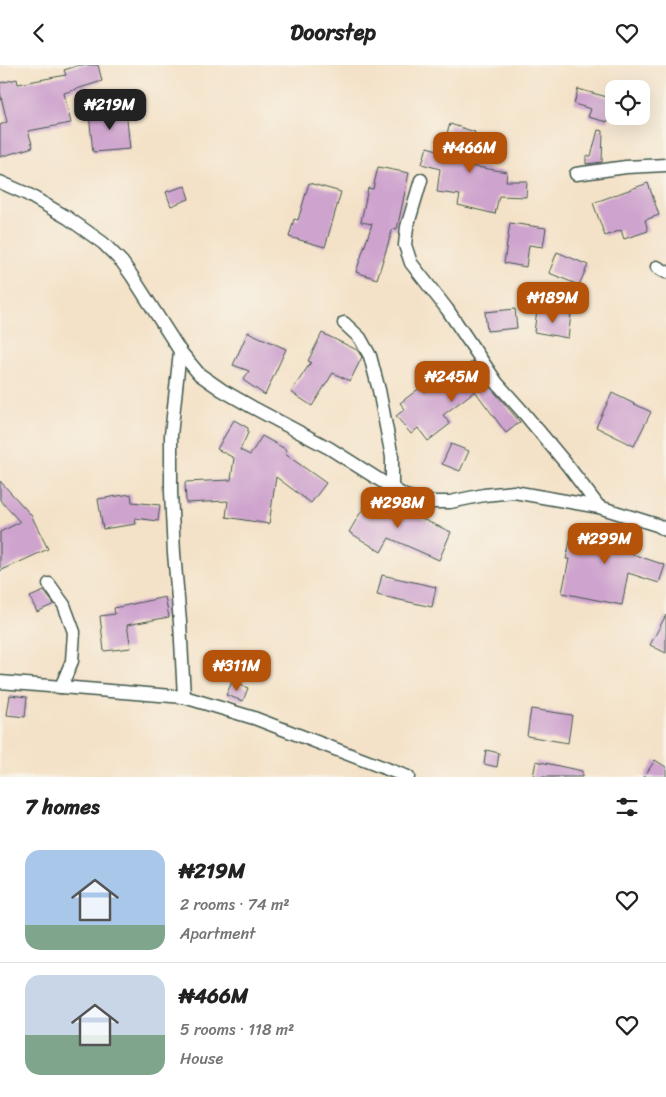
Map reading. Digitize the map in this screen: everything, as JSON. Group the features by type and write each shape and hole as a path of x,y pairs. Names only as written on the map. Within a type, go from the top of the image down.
{"street":[{"path":"576,174 626,167 666,165"},
{"path":"421,180 407,227 405,245 411,263 447,309 496,383 568,465 599,507"},
{"path":"0,182 68,218 103,243 122,262 180,351 199,374 222,390 328,448 405,496 428,502 450,502 484,495 514,492 599,507 663,524"},
{"path":"344,323 360,338 370,355 392,457 392,487"},
{"path":"180,351 171,435 171,473 174,553 184,697"},
{"path":"49,584 64,605 74,632 72,661 61,687"},
{"path":"0,682 184,697 254,718 408,777"}],"building":[{"path":"80,65 98,65 102,81 64,93 71,123 28,131 33,147 0,157 0,125 7,122 0,92 0,83 17,79 18,84 66,75 64,70"},
{"path":"578,89 605,96 605,121 588,117 591,109 574,104"},
{"path":"126,110 130,149 93,152 89,114"},
{"path":"450,124 475,132 464,165 507,172 506,181 527,181 526,197 499,196 495,214 458,205 460,195 437,192 440,169 422,164 427,147 441,151"},
{"path":"598,130 603,131 602,162 586,164 586,156 591,156"},
{"path":"378,167 409,173 397,229 393,228 377,279 356,272 372,224 361,222 368,188 373,189"},
{"path":"309,183 341,192 325,247 289,237 294,219 298,220"},
{"path":"648,183 659,215 645,220 648,231 624,239 621,230 605,236 593,203"},
{"path":"185,186 189,199 171,206 166,192"},
{"path":"510,223 546,228 543,247 529,245 526,267 504,263"},
{"path":"557,252 588,265 579,285 549,273"},
{"path":"515,309 517,328 487,331 485,312"},
{"path":"537,310 571,315 568,338 534,332"},
{"path":"248,332 286,349 265,395 243,380 249,371 233,365"},
{"path":"322,333 357,350 362,357 350,381 333,373 312,406 291,392 311,362 308,361"},
{"path":"473,361 491,388 520,422 506,433 475,391 443,415 450,424 428,441 418,428 411,434 396,416 405,409 400,403 421,387 425,392 449,374 451,377"},
{"path":"612,393 651,412 634,446 596,427"},
{"path":"234,420 248,428 248,433 240,450 250,455 262,436 287,450 285,454 326,483 311,503 276,477 269,524 226,517 228,501 186,503 185,482 231,480 234,458 217,449"},
{"path":"451,444 469,451 460,471 442,464"},
{"path":"0,481 31,515 48,549 0,571 0,532 20,522 0,500"},
{"path":"131,494 132,502 160,505 158,521 135,518 136,524 103,529 98,499"},
{"path":"371,495 410,518 411,514 451,532 439,560 389,538 381,552 349,532"},
{"path":"580,524 636,535 632,554 665,565 659,583 628,573 622,605 562,593 569,559 566,559 571,537 577,538"},
{"path":"382,575 436,587 432,607 377,595"},
{"path":"44,591 54,604 37,612 30,597"},
{"path":"165,597 169,617 127,625 131,648 104,651 100,616 115,614 114,608"},
{"path":"666,615 666,653 650,645"},
{"path":"232,682 248,688 243,701 226,695"},
{"path":"10,695 27,697 25,717 7,715"},
{"path":"531,709 572,715 568,743 527,736"},
{"path":"486,750 499,753 497,767 484,764"},
{"path":"655,760 666,767 666,777 644,777"},
{"path":"536,761 582,771 582,777 533,777"}]}
